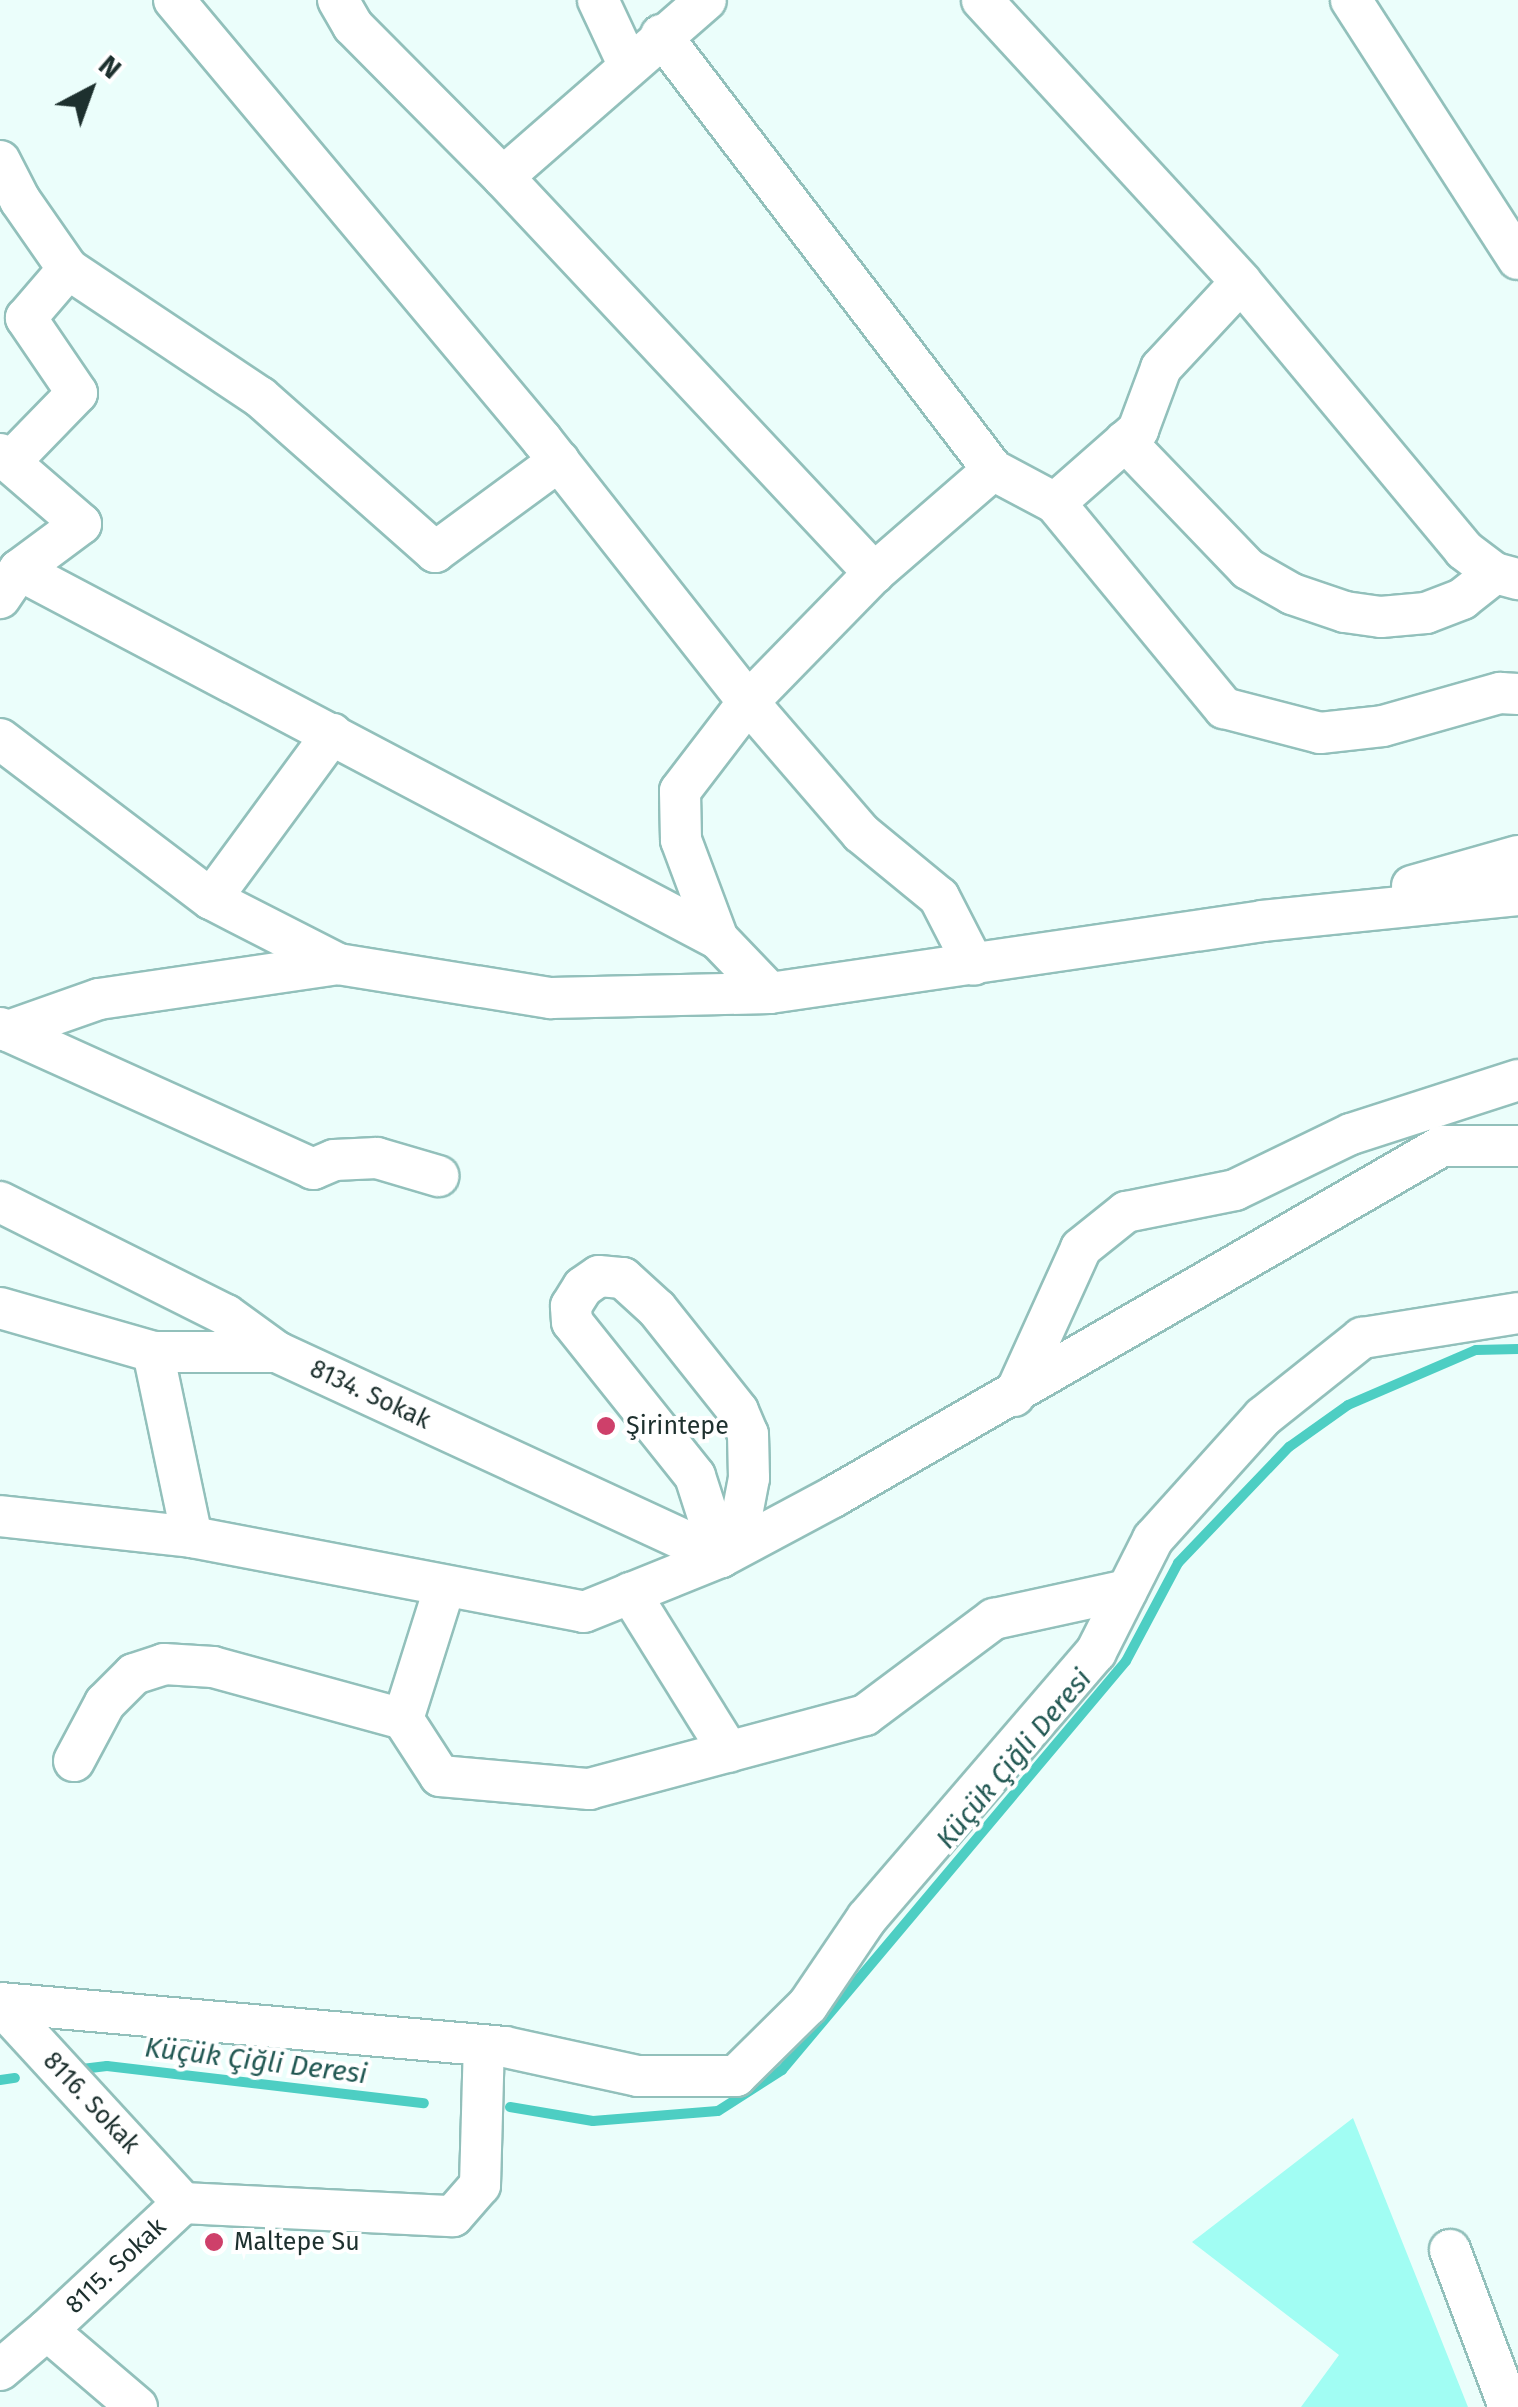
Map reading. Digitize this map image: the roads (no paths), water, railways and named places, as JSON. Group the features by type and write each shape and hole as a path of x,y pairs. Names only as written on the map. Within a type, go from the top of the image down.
{"street":[{"path":"174,0 559,461 748,702 861,833 939,897 974,965"},
{"path":"338,0 353,26 503,177 874,573"},
{"path":"598,0 628,64"},
{"path":"503,177 661,35 706,0"},
{"path":"982,0 1240,282 1464,550 1507,576"},
{"path":"1351,0 1511,254 1518,258"},
{"path":"661,35 993,470 1055,503 1224,708 1320,733 1383,726 1500,693 1518,694"},
{"path":"0,161 20,200 68,269 260,396 435,552 559,461"},
{"path":"68,269 26,318 77,393 5,458 81,524 10,584 332,734 718,938 770,993"},
{"path":"1055,503 1138,430 1161,368 1240,282"},
{"path":"1125,441 1248,569 1292,594 1344,612 1381,617 1426,614 1507,576"},
{"path":"718,938 681,840 680,790 748,702 874,573 993,470"},
{"path":"212,899 332,734"},
{"path":"0,739 212,899 338,964"},
{"path":"1262,921 1518,856"},
{"path":"4,1030 99,1000 338,964 552,998 770,993 1262,921 1518,895"},
{"path":"4,1030 313,1169 334,1160 377,1158 438,1176"},
{"path":"1014,1396 1081,1248 1126,1212 1235,1190 1351,1134 1518,1080"},
{"path":"0,1516 192,1537 584,1612 721,1557 1014,1396 1442,1146 1518,1146"},
{"path":"0,1202 226,1314 278,1352"},
{"path":"599,1276 623,1278 657,1309 738,1411 748,1434 750,1478 741,1520 721,1557 694,1476 572,1322 571,1306 583,1288 599,1276"},
{"name":"8134. Sokak","path":"0,1308 154,1352 278,1352 721,1557"},
{"path":"0,2003 484,2046 638,2076 736,2076 808,2004 867,1918 1096,1652 1154,1539 1263,1417 1362,1338 1518,1313"},
{"path":"154,1352 192,1537"},
{"path":"403,1719 445,1586"},
{"path":"74,1761 105,1703 134,1674 164,1664 213,1667 403,1719 440,1776 588,1789 865,1716 994,1619 1128,1590"},
{"path":"630,1593 728,1752"},
{"name":"8116. Sokak","path":"0,2003 183,2203"},
{"path":"183,2203 453,2216 480,2185 484,2046"},
{"name":"8115. Sokak","path":"137,2407 47,2330 183,2203"},
{"path":"1450,2250 1510,2407"},
{"path":"0,2370 47,2330"}],"waterway":[{"name":"Küçük Çiğli Deresi","path":"510,2107 593,2121 718,2111 782,2070 1126,1661 1178,1563 1289,1447 1348,1405 1476,1350 1518,1349"},
{"name":"Küçük Çiğli Deresi","path":"82,2069 107,2066 424,2103"},
{"name":"Küçük Çiğli Deresi","path":"0,2080 15,2078"}],"place":[{"name":"Şirintepe","path":"606,1426"},
{"name":"Maltepe Su","path":"214,2242"}]}
